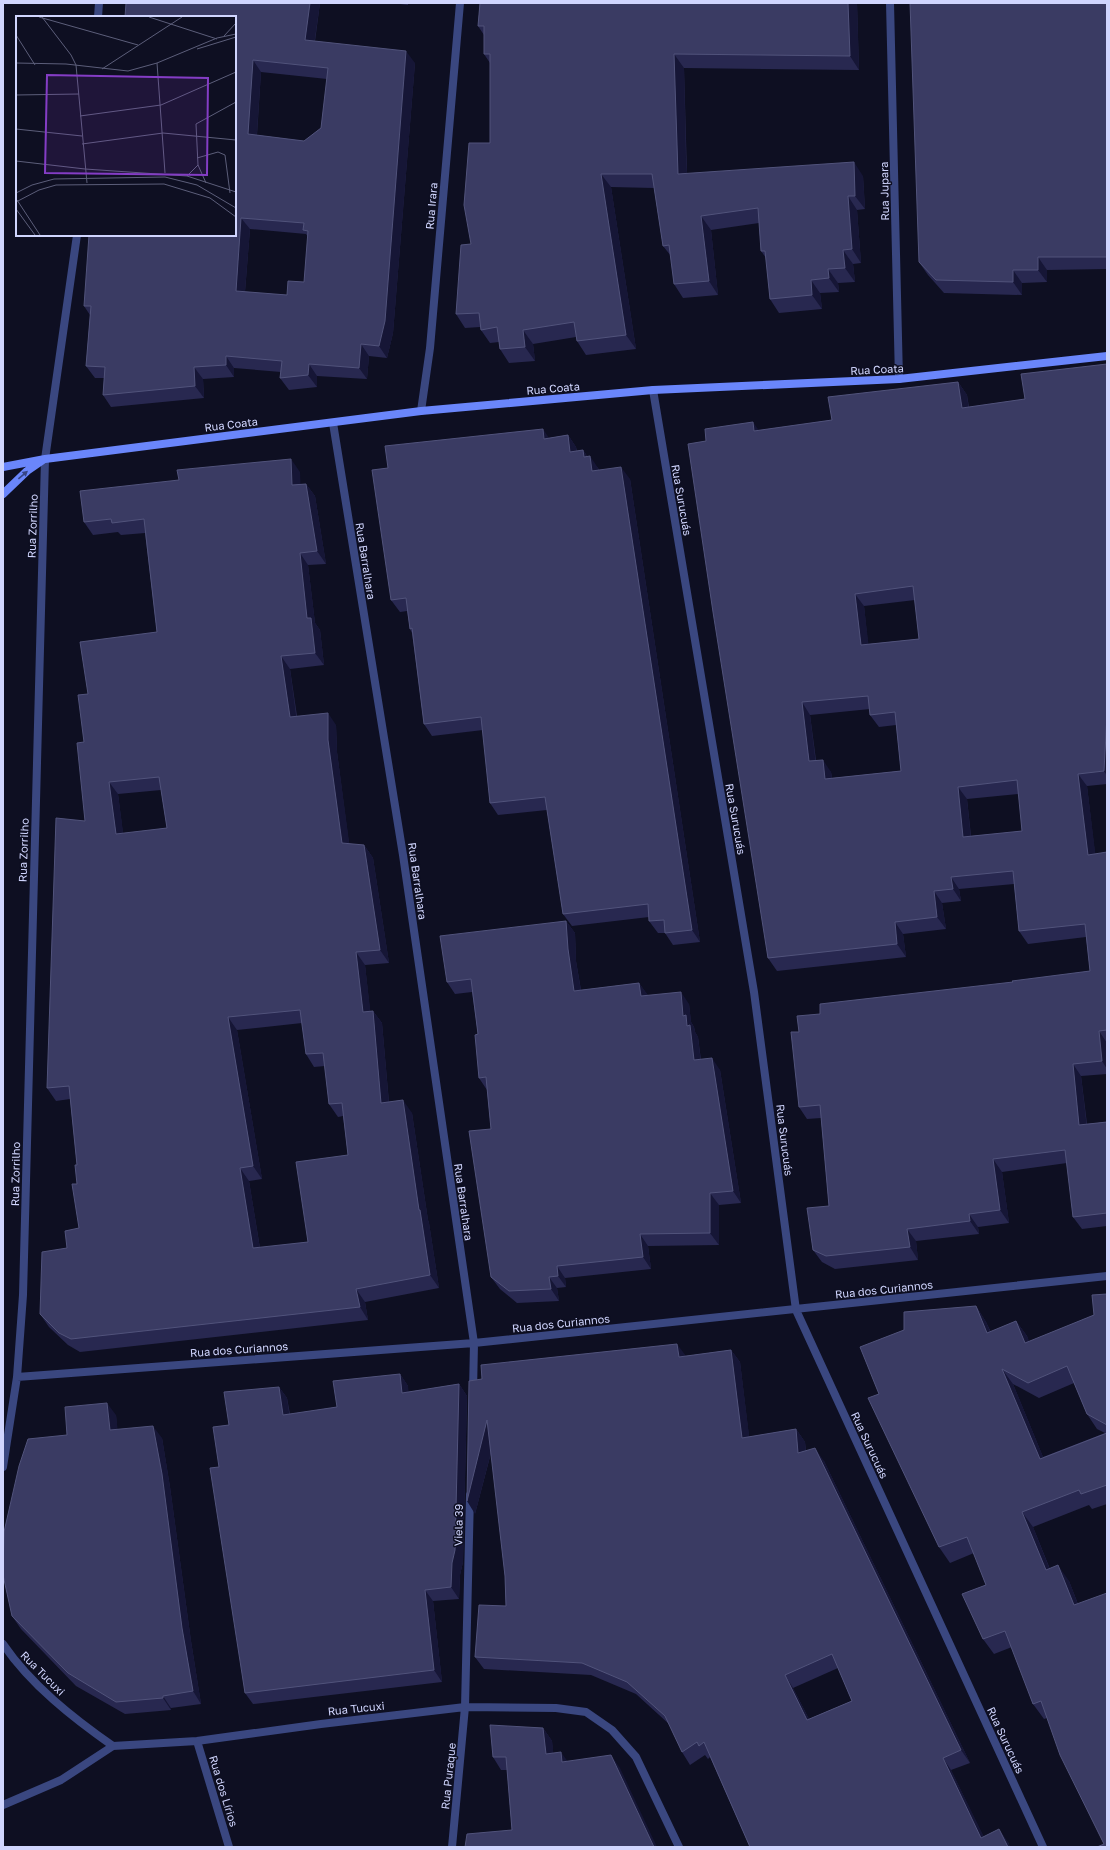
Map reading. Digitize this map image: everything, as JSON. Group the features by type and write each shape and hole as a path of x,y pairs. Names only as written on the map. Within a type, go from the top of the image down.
{"street":[{"path":"98,16 99,3"},
{"name":"Rua Irara","path":"421,411 430,348 460,3"},
{"name":"Rua Jupara","path":"890,3 899,379"},
{"name":"Rua Zorrilho","path":"3,1467 17,1377 23,1295 45,458 77,236"},
{"name":"Rua Coata","path":"3,466 45,458 421,411 652,390 899,379 1107,356"},
{"name":"Rua Surucuás","path":"652,390 754,992 796,1310 1043,1847"},
{"name":"Rua Barralhara","path":"333,423 403,854 474,1343"},
{"path":"3,494 27,471 45,458"},
{"name":"Rua dos Curiannos","path":"17,1377 474,1343 1107,1276"},
{"path":"472,1403 474,1343"},
{"name":"Viela 39","path":"466,1707 470,1489"},
{"name":"Rua Tucuxi","path":"3,1644 11,1656 56,1702 113,1746 197,1741 321,1724 466,1707 556,1708 586,1712 612,1730 636,1757 679,1847"},
{"name":"Rua Puraque","path":"452,1847 466,1707"},
{"name":"Rua dos Lírios","path":"197,1741 229,1847"},
{"path":"3,1805 61,1780 113,1746"}],"building":[{"path":"126,3 310,3 305,40 406,51 385,321 379,346 361,344 359,368 309,364 308,375 280,378 282,361 226,356 226,365 194,367 195,386 103,395 105,367 86,366 91,306 84,306 89,236 236,236 236,16 125,16","holes":["253,60 328,68 321,128 304,141 248,134","241,218 304,223 303,230 308,231 304,282 288,281 287,295 236,291"]},
{"path":"480,3 848,3 850,56 674,54 678,174 854,162 855,196 848,196 852,249 843,250 845,268 828,269 829,278 811,280 812,295 770,299 765,251 761,251 758,208 701,216 709,281 674,284 669,245 663,246 652,174 601,174 626,335 577,341 574,322 523,330 525,347 500,349 497,327 481,330 479,313 456,314 461,245 471,244 464,205 469,143 490,143 490,54 484,54 484,26 478,26"},
{"path":"910,3 1107,3 1107,257 1038,257 1038,270 1013,270 1013,282 936,280 919,262"},
{"path":"1107,364 1107,715 1104,771 1078,774 1088,855 1107,852 1107,1030 1099,1031 1102,1061 1073,1064 1079,1125 1107,1122 1107,1213 1073,1217 1065,1150 993,1159 1000,1210 969,1214 970,1221 907,1229 910,1247 826,1256 813,1250 807,1208 829,1206 820,1105 799,1107 791,1032 799,1032 797,1016 820,1014 820,1004 1013,982 1012,981 1090,971 1085,924 1019,931 1013,871 951,877 953,889 934,891 937,917 895,922 897,944 768,958 688,444 706,441 705,429 753,422 754,431 832,420 828,397 958,382 962,408 1025,399 1021,374","holes":["913,586 919,639 861,645 855,594","868,696 870,715 895,712 901,771 825,779 823,760 809,761 802,702","1017,780 1022,831 963,837 958,787"]},
{"path":"543,429 544,439 568,435 570,452 583,450 584,457 590,456 592,471 621,467 692,930 665,933 664,920 649,921 648,904 563,914 545,797 490,803 481,717 424,724 412,628 410,629 406,598 391,600 372,470 388,468 385,446"},
{"path":"291,459 292,485 306,484 317,551 300,553 307,618 311,618 315,653 281,656 290,717 328,713 328,740 342,843 364,845 380,950 356,952 363,1012 373,1011 381,1103 403,1100 430,1275 356,1289 360,1307 71,1339 59,1333 40,1314 42,1252 67,1248 65,1231 79,1228 72,1184 77,1184 75,1165 77,1165 69,1086 47,1088 56,818 85,821 77,743 84,742 78,695 88,694 80,642 157,632 144,519 112,523 111,519 84,522 80,491 179,480 177,470","holes":["159,777 167,828 116,834 109,782","300,1010 306,1054 323,1053 329,1104 342,1103 348,1155 296,1162 308,1242 253,1248 240,1168 253,1166 228,1017"]},
{"path":"566,921 574,991 639,983 641,996 681,992 683,1016 686,1015 687,1026 690,1025 694,1060 712,1058 733,1191 710,1193 710,1233 640,1234 643,1257 557,1266 558,1276 549,1277 551,1289 509,1291 491,1277 469,1131 491,1129 486,1077 479,1078 475,1035 478,1034 471,979 447,982 440,936"},
{"path":"1107,1294 1107,1425 1087,1414 1067,1366 1028,1383 1002,1369 1040,1459 1107,1433 1107,1485 1081,1494 1079,1490 1022,1512 1046,1570 1058,1565 1074,1605 1107,1593 1107,1847 1097,1847 1104,1844 1060,1755 1041,1701 1033,1704 1005,1631 983,1639 962,1594 986,1585 967,1537 939,1547 868,1398 879,1394 860,1347 904,1330 904,1312 976,1306 987,1333 1016,1321 1025,1343 1094,1315 1092,1295"},
{"path":"677,1344 679,1357 731,1350 742,1438 796,1429 798,1453 815,1448 961,1750 943,1758 981,1838 999,1829 1008,1847 750,1847 704,1742 699,1746 697,1742 682,1752 665,1716 627,1682 582,1663 475,1657 479,1605 506,1606 505,1576 487,1420 467,1501 469,1381 482,1379 481,1365","holes":["832,1654 852,1701 807,1720 785,1675"]},
{"path":"400,1374 402,1393 459,1384 455,1550 452,1563 451,1587 425,1590 434,1670 245,1693 210,1468 219,1467 213,1427 229,1425 224,1392 279,1387 283,1415 337,1407 333,1381"},
{"path":"107,1403 110,1430 153,1426 162,1474 182,1628 193,1691 163,1696 163,1698 116,1702 68,1673 12,1616 3,1575 4,1532 19,1466 28,1439 67,1435 65,1407"},
{"path":"490,1725 543,1728 546,1754 561,1752 562,1762 611,1755 654,1847 465,1847 467,1834 512,1830 506,1757 493,1757"}]}
